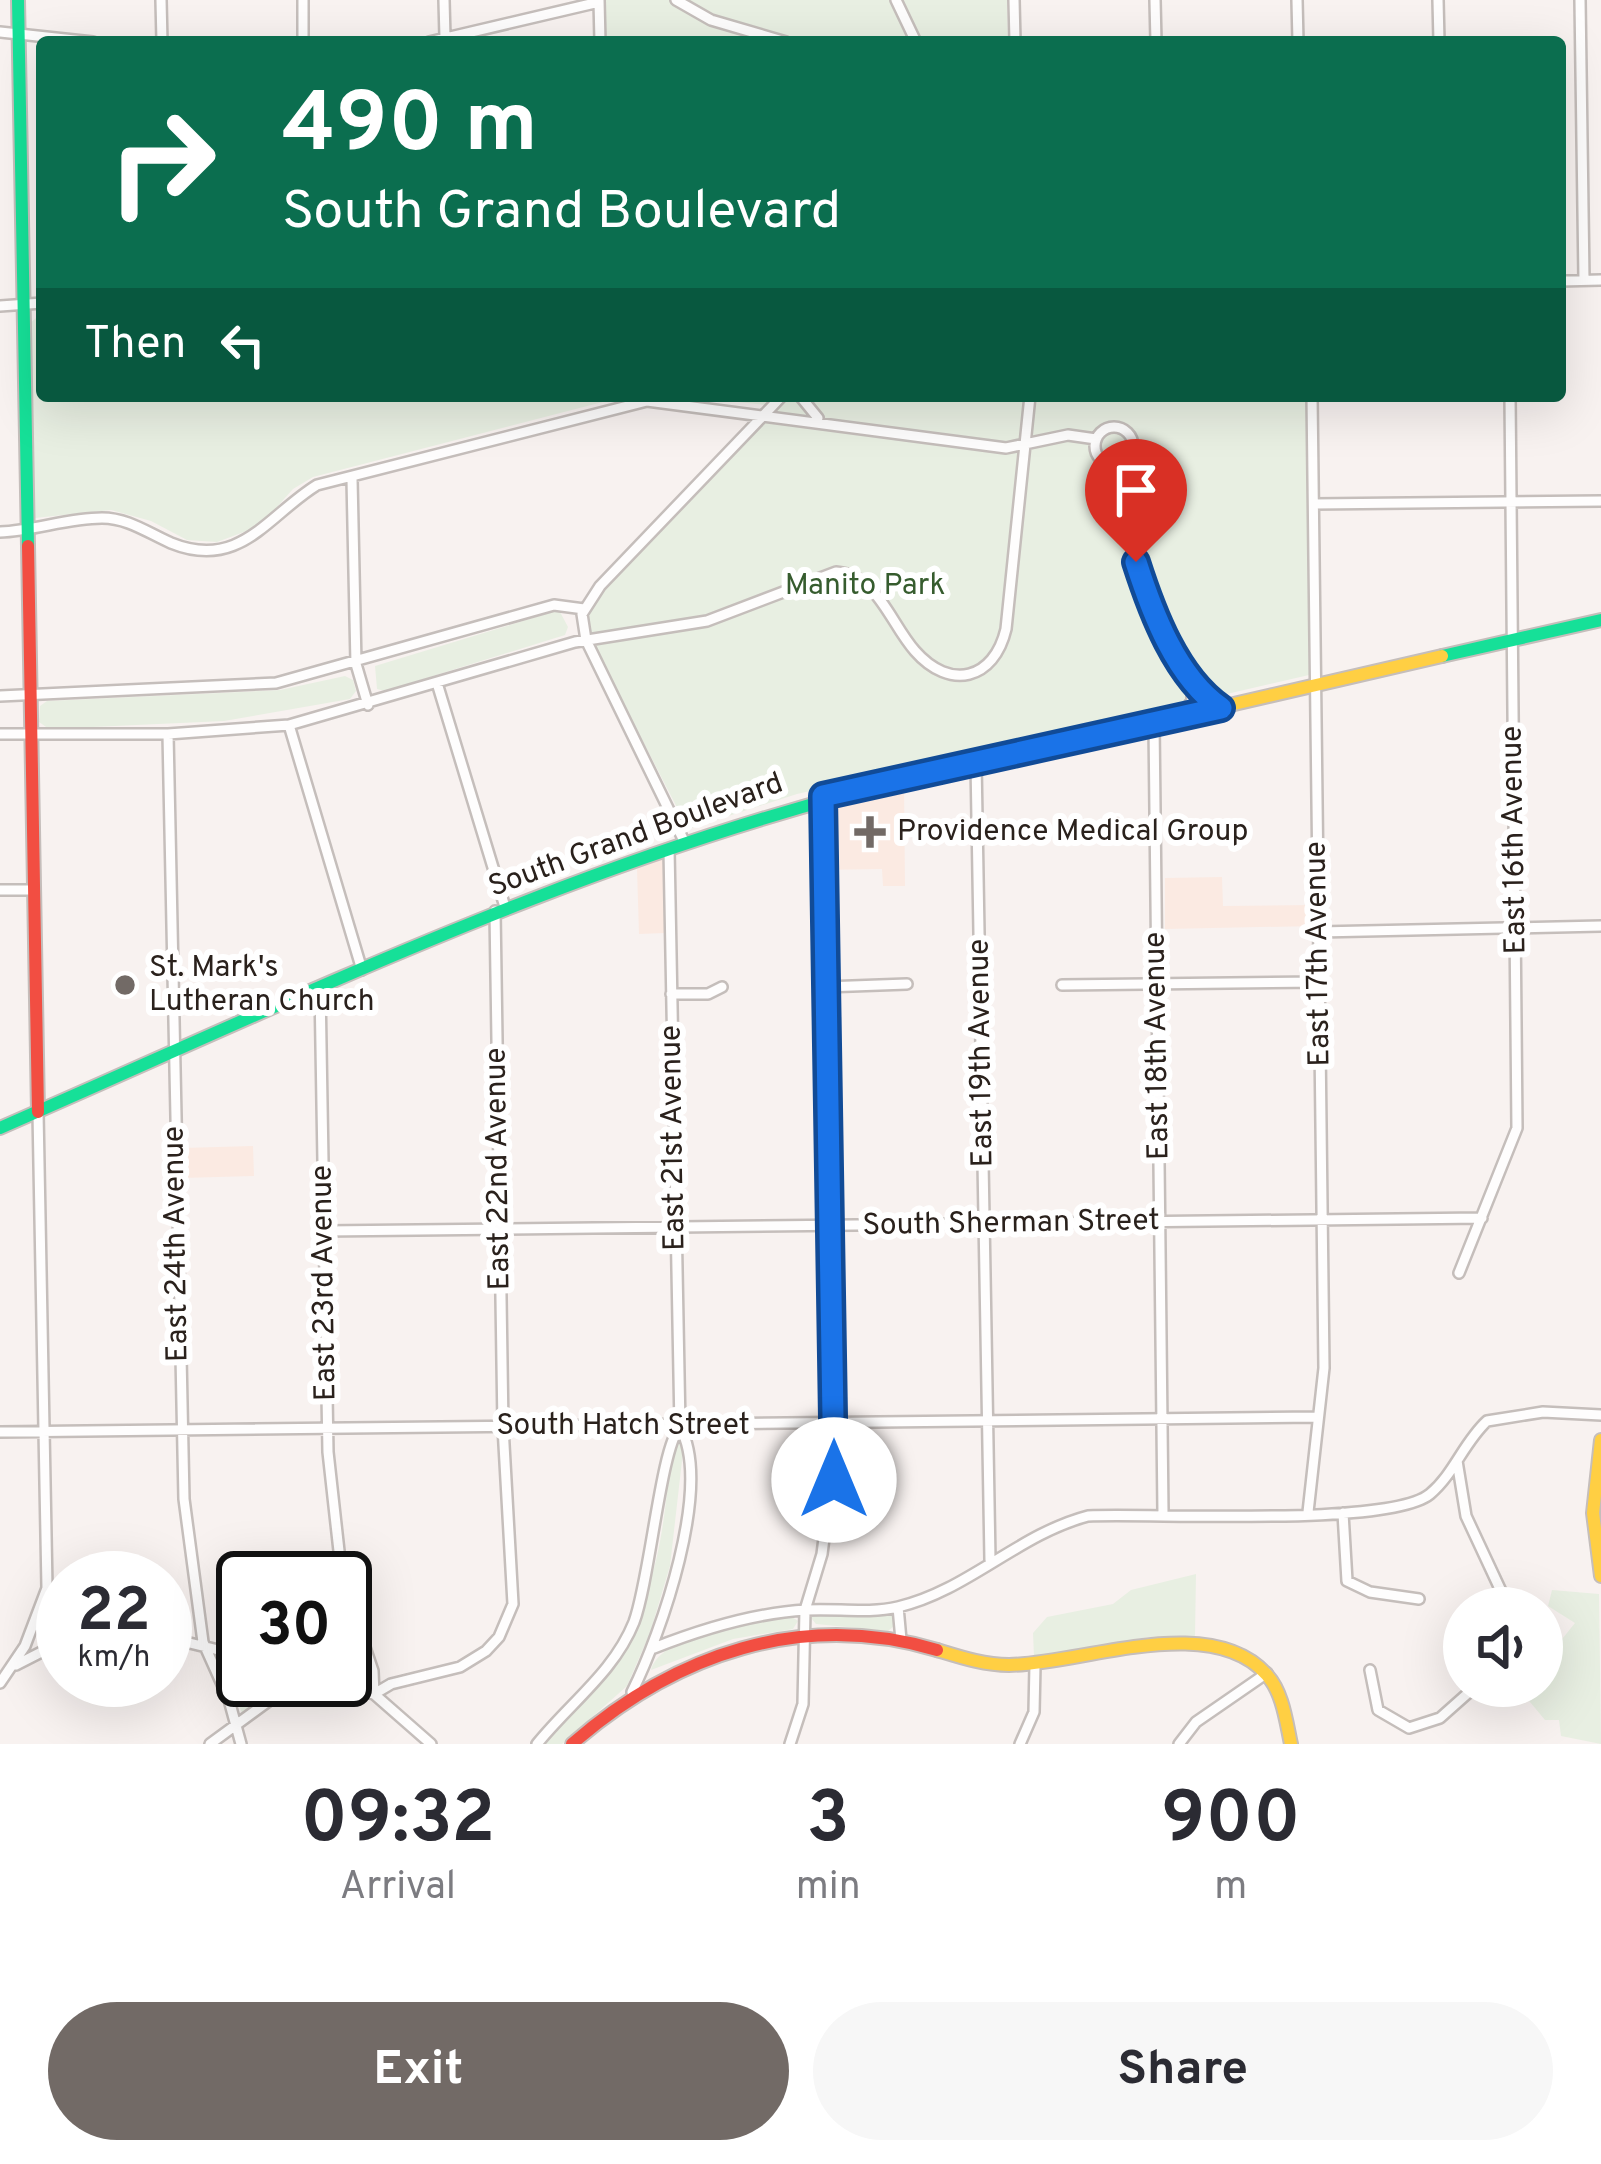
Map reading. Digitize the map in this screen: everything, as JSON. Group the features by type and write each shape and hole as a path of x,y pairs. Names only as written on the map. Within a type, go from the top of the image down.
{"street":[{"path":"18,0 45,1551"},
{"path":"161,0 162,36"},
{"path":"303,0 303,36"},
{"path":"444,0 445,36"},
{"path":"676,0 711,20 766,36"},
{"path":"896,0 913,36"},
{"path":"1014,0 1015,36"},
{"path":"1155,0 1156,36"},
{"path":"1297,0 1298,36"},
{"path":"1438,0 1439,36"},
{"path":"1580,0 1584,280"},
{"path":"453,36 599,1 600,36"},
{"path":"0,32 38,36"},
{"path":"1566,281 1601,280"},
{"path":"0,306 36,304"},
{"path":"0,532 105,518 138,525 191,550 224,548 258,535 294,499 317,485 643,402"},
{"path":"656,402 1023,447 1073,434 1096,439"},
{"path":"685,843 586,640 584,609 776,402"},
{"path":"805,402 823,422"},
{"path":"0,734 168,734 290,725 586,640 707,621 841,572 866,585 926,660 952,672 985,671 998,657 1006,628 1029,402"},
{"name":"East 17th Avenue","path":"1308,1512 1324,1368 1312,402"},
{"name":"East 16th Avenue","path":"1459,1273 1517,1128 1510,402"},
{"path":"1096,439 1107,428 1126,431 1132,452 1121,463"},
{"path":"1096,439 1101,459 1121,463"},
{"path":"1121,463 1143,585 1191,675 1221,708"},
{"path":"352,479 356,664 368,705"},
{"path":"1314,504 1601,500"},
{"path":"0,696 276,682 356,664 546,607 584,609"},
{"name":"South Grand Boulevard","path":"0,1128 500,909 823,796 1601,620"},
{"path":"1182,717 1192,700 1191,675"},
{"name":"East 22nd Avenue","path":"374,1694 392,1684 460,1666 486,1651 508,1619 515,1587 502,1427 500,909 437,683"},
{"name":"East 18th Avenue","path":"1154,723 1163,1513"},
{"path":"290,725 362,970"},
{"name":"East 24th Avenue","path":"168,734 186,1526 203,1642 241,1744"},
{"name":"East 19th Avenue","path":"976,762 990,1560"},
{"path":"790,1744 803,1704 805,1610 831,1510 834,1424 823,796"},
{"name":"East 21st Avenue","path":"669,849 680,1427"},
{"path":"0,890 33,890"},
{"path":"1319,932 1601,926"},
{"path":"1063,985 1320,982"},
{"path":"825,988 907,984"},
{"path":"671,994 708,994 722,986"},
{"name":"East 23rd Avenue","path":"320,988 327,1429 339,1551"},
{"name":"South Sherman Street","path":"324,1232 1482,1218"},
{"path":"654,1648 733,1622 805,1610 898,1606 944,1589 1052,1526 1088,1516 1342,1513 1408,1507 1432,1492 1469,1437 1487,1421 1505,1414 1601,1415"},
{"name":"South Hatch Street","path":"0,1432 1317,1418"},
{"path":"632,1692 654,1648 676,1566 689,1482 688,1441 680,1427"},
{"path":"537,1744 610,1664 641,1600 667,1451 680,1427"},
{"path":"1601,1440 1601,1576"},
{"path":"1456,1461 1466,1516 1499,1587"},
{"path":"1342,1513 1347,1581 1370,1592 1419,1599"},
{"path":"898,1606 901,1640"},
{"path":"0,1683 25,1646 36,1616"},
{"path":"572,1744 632,1692 700,1657 803,1634 901,1640 982,1663 1035,1665 1144,1647 1208,1645 1238,1654 1267,1673 1282,1702 1291,1744"},
{"path":"192,1641 216,1647"},
{"path":"5,1670 36,1654"},
{"path":"1020,1744 1034,1712 1035,1665"},
{"path":"372,1667 374,1694 431,1744"},
{"path":"1370,1670 1378,1710 1409,1728 1440,1718 1452,1707"},
{"path":"1179,1744 1196,1722 1267,1673"},
{"path":"210,1744 237,1729 260,1707"}],"shaded area":[{"path":"904,782 905,886 883,886 882,869 819,870 818,806"},
{"path":"664,859 665,933 639,934 637,869"},
{"path":"1222,877 1223,906 1314,905 1315,926 1165,929 1165,878"},
{"path":"253,1146 254,1176 182,1178 182,1148"}],"green space":[{"path":"605,0 1007,0 1008,36 606,36"},
{"path":"36,318 36,402 603,402 313,477 293,489 260,526 217,542 187,540 151,521 111,510 35,518 29,324"},
{"name":"Manito Park","path":"738,402 1307,402 1309,675 797,794 688,829 597,652 586,617 595,598 764,421 766,405"},
{"path":"559,610 568,627 565,635 385,691 377,689 375,666"},
{"path":"345,676 353,680 356,691 350,699 224,721 49,729 39,722 40,706 47,701 280,690"},
{"path":"678,1437 684,1443 670,1566 650,1633 627,1686 562,1744 543,1744 604,1674 641,1608 661,1535 671,1443"},
{"path":"1196,1574 1195,1636 1148,1637 1034,1657 1033,1633 1047,1617 1113,1604 1131,1590"},
{"path":"1563,1591 1599,1594 1601,1744 1561,1736 1559,1720 1545,1720 1534,1707 1563,1707 1563,1638 1575,1623 1563,1615"},
{"path":"816,1612 892,1612 894,1626 888,1631 816,1624 811,1618"},
{"path":"792,1617 798,1621 793,1629 733,1639 651,1670 658,1657 691,1638"}],"traffic: fast":[{"path":"18,0 28,546"},
{"path":"1442,656 1601,620"},
{"path":"0,1128 341,978 571,884 806,806 926,775"}],"traffic: slow":[{"path":"926,775 1442,656"},
{"path":"1601,1440 1593,1513 1601,1576"},
{"path":"937,1650 1009,1665 1144,1646 1213,1646 1243,1656 1267,1675 1280,1699 1291,1744"}],"traffic: jam":[{"path":"28,546 38,1112"},
{"path":"572,1744 654,1686 742,1648 837,1635 937,1650"}],"place":[{"name":"Providence Medical Group","path":"870,832"},
{"name":"St. Mark's Lutheran Church","path":"125,985"}],"route":[{"path":"834,1480 823,796 1221,708 1203,694 1171,645 1136,562"}]}
